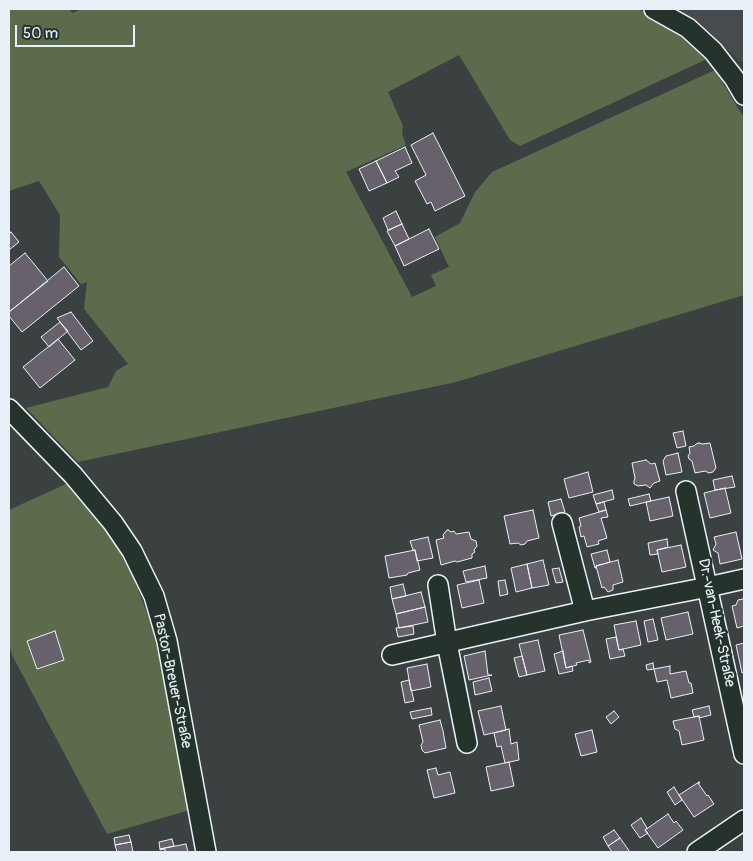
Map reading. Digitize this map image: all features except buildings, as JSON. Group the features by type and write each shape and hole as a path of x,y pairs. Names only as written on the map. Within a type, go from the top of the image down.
{"street":[{"path":"654,9 688,28 713,51 734,78 744,95"},
{"name":"Pastor-Breuer-Straße","path":"9,409 73,475 113,523 132,551 154,596 167,641 206,852"},
{"name":"Dr.-van-Heek-Straße","path":"686,491 744,754"},
{"path":"562,523 584,611"},
{"path":"392,655 584,611 744,579"},
{"path":"438,585 447,643 467,742"},
{"path":"697,852 744,820"}],"shaded area":[{"path":"678,9 744,9 744,64"}],"green space":[{"path":"9,9 70,9 72,13 82,9 638,9 671,27 698,46 707,59 520,146 510,140 459,55 388,92 403,126 402,134 406,145 346,172 412,297 436,286 431,275 449,267 435,237 460,223 475,192 492,172 715,70 744,118 744,295 456,382 78,462 26,408 108,387 116,371 128,364 84,309 87,282 81,284 59,257 60,215 39,181 9,191"},
{"path":"68,483 123,550 156,637 190,810 107,834 12,655 9,645 9,510"}]}
